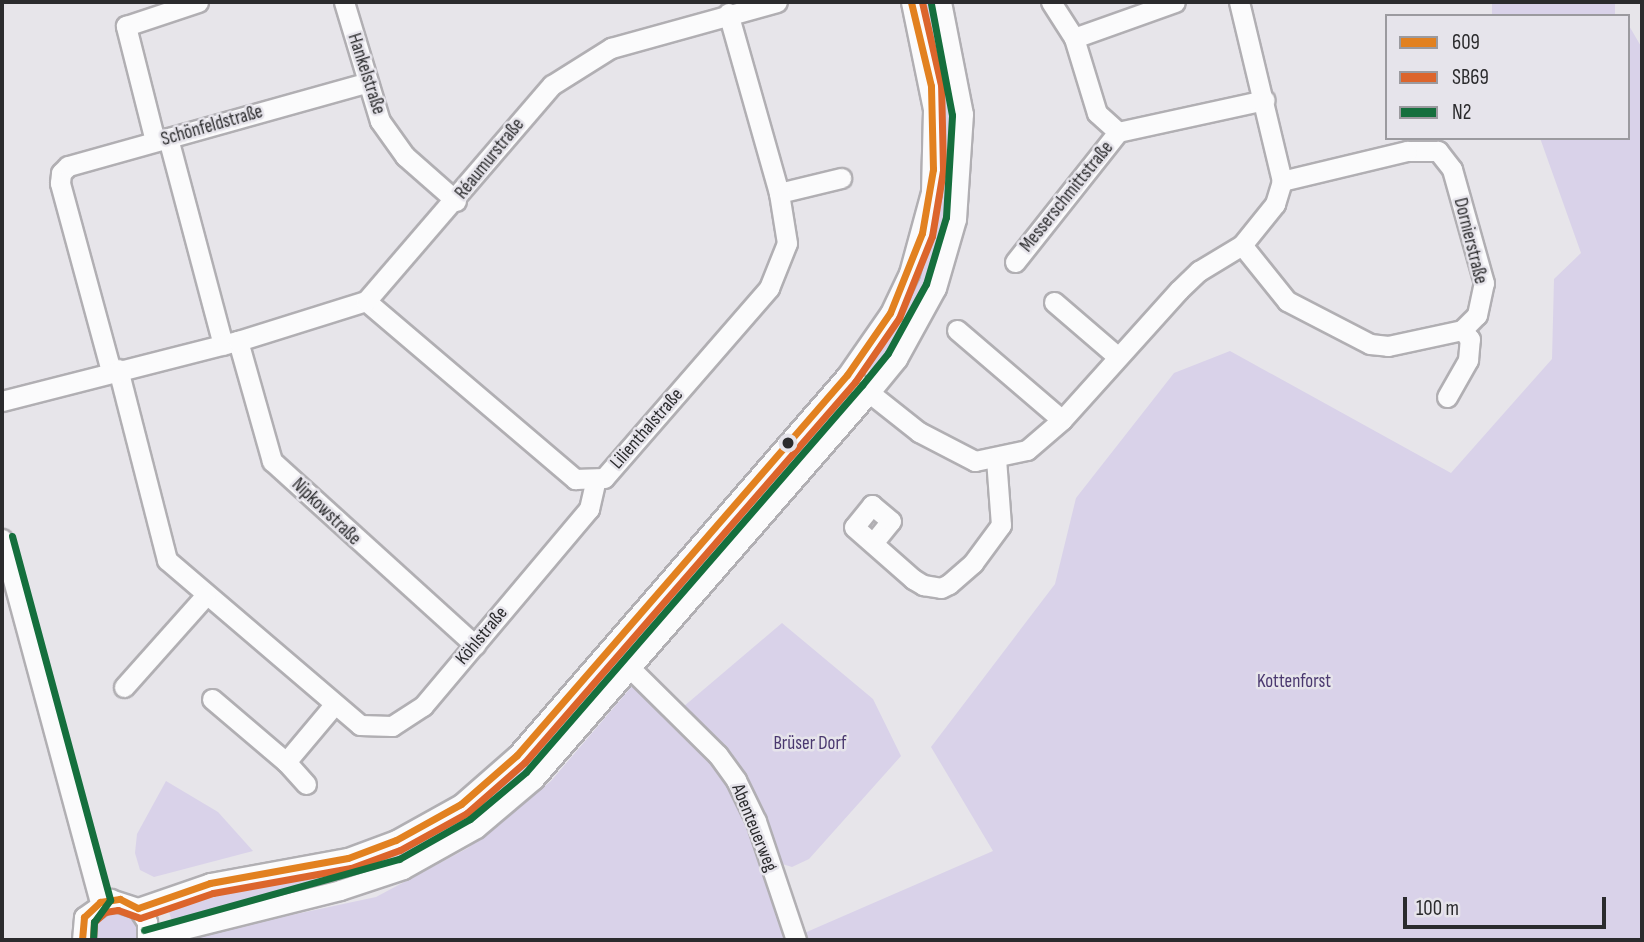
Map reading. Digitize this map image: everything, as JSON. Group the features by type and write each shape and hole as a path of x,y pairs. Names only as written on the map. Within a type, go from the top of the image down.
{"street":[{"path":"198,2 126,26 231,343"},
{"name":"Hankelstraße","path":"344,2 365,83 380,121 405,156 456,201"},
{"name":"Réaumurstraße","path":"366,301 456,201 537,101 583,64 638,39 777,2"},
{"path":"138,908 210,884 348,858 396,840 461,804 517,755 847,375 890,313 909,273 931,192 933,109 911,2"},
{"path":"82,940 85,917 100,902 120,899 138,908 147,922 148,939 340,890 403,869 476,828 533,780 870,393 897,359 936,288 956,219 963,114 941,2"},
{"name":"Messerschmittstraße","path":"1051,2 1074,38 1097,113 1118,132"},
{"path":"1074,38 1144,8 1175,2"},
{"path":"847,375 944,447 975,461 1027,450 1062,420 1199,271 1242,246 1266,220 1282,181 1265,100 1239,2"},
{"name":"Lilienthalstraße","path":"366,301 575,479 595,482 612,472 769,288 787,243 779,193 729,13"},
{"name":"Schönfeldstraße","path":"114,370 60,183 61,173 68,166 365,83"},
{"name":"Messerschmittstraße","path":"1015,262 1118,132 1265,100"},
{"name":"Dornierstraße","path":"1282,181 1437,145 1452,169 1484,283 1476,315 1462,330"},
{"path":"779,193 841,178"},
{"path":"1242,246 1287,301 1370,344 1388,346 1462,330 1470,339 1468,360 1447,397"},
{"path":"2,401 114,370 231,343 366,301"},
{"path":"1055,302 1118,357"},
{"path":"957,330 1062,420"},
{"name":"Nipkowstraße","path":"231,343 272,461 475,645"},
{"name":"Köhlstraße","path":"114,370 167,559 205,596 333,706 360,725 405,721 475,645 589,509 595,482"},
{"path":"873,543 923,585 941,588 949,584 981,554 1001,525 996,458"},
{"path":"2,539 100,902"},
{"path":"124,687 205,596"},
{"name":"Abenteuerweg","path":"631,669 718,755 736,780 756,821 796,940"},
{"path":"212,699 286,762 306,784"},
{"path":"286,762 333,706"}],"green space":[{"path":"918,2 933,2 955,117 948,221 927,287 897,343 871,377 869,361 915,277 936,203"},
{"path":"1492,2 1615,2 1615,14 1492,14"},
{"name":"Kottenforst","path":"1630,27 1642,48 1642,940 175,940 376,897 468,848 551,781 645,671 683,707 782,623 873,699 901,756 809,859 792,867 779,863 802,934 993,851 931,747 1055,584 1076,498 1174,373 1230,351 1451,473 1552,359 1554,279 1581,253 1541,140 1630,140"},
{"path":"852,390 858,392 764,505 758,489 841,394"},
{"path":"747,502 751,519 539,764 461,829 402,862 325,887 172,921 167,906 366,860 473,804"},
{"path":"166,781 218,812 253,851 154,877 140,870 135,853 137,834"},
{"path":"111,909 130,914 138,926 138,940 91,940 94,920"}],"transit line":[{"name":"609","path":"82,940 84,917 100,902 120,899 138,908 210,883 348,858 396,840 461,804 517,755 847,375 890,313 922,233 933,169 931,86 911,2"},
{"name":"SB69","path":"93,940 94,922 105,912 118,910 140,918 213,893 351,868 400,850 467,813 525,762 855,382 899,318 932,236 943,170 941,85 922,2"},
{"name":"N2","path":"144,930 399,859 470,819 526,772 862,385 888,353 926,284 946,217 952,115 931,4"},
{"name":"N2","path":"12,536 110,900 94,922 93,940"}],"park label":[{"name":"Brüser Dorf","path":"810,744"}]}
